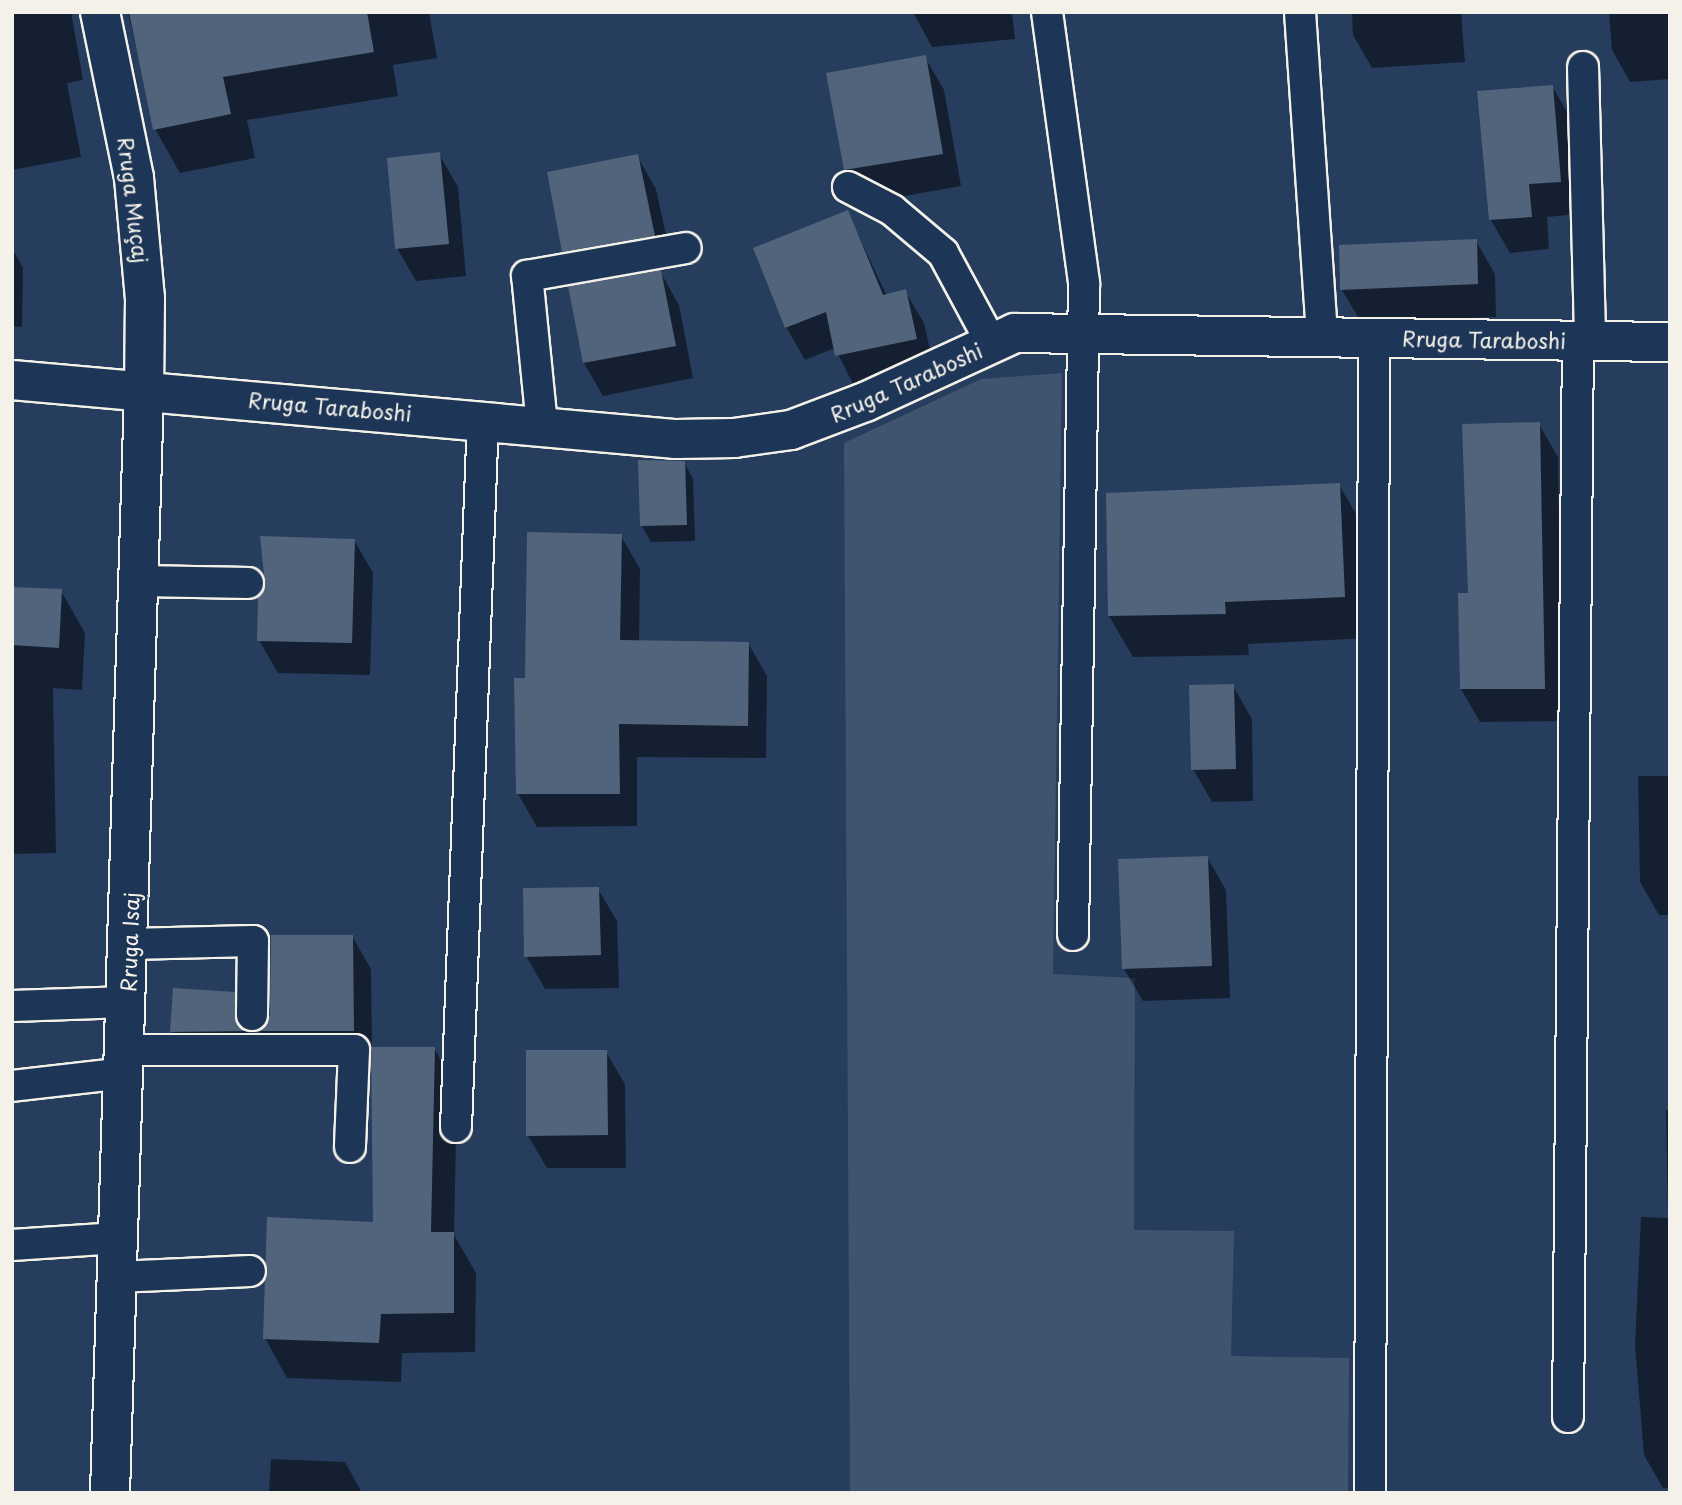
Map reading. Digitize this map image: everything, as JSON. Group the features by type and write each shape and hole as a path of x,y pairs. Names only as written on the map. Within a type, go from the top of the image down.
{"street":[{"name":"Rruga Muçaj","path":"100,12 134,178 145,298 144,390"},
{"name":"Rruga Taraboshi","path":"12,380 483,419 676,439 791,430 1015,333 1670,342"},
{"name":"Rruga Isaj","path":"110,1493 141,581 144,390"}],"lane":[{"path":"1047,12 1075,196 1084,283 1080,333 1073,935"},
{"path":"1300,12 1322,337"},
{"path":"1568,1417 1584,341 1583,67"},
{"path":"848,187 892,210 943,253 992,344"},
{"path":"542,425 527,276 686,248"},
{"path":"1370,1493 1374,337"},
{"path":"456,1127 483,419"},
{"path":"141,581 247,583"},
{"path":"128,944 253,941 252,1015"},
{"path":"12,1006 127,1002"},
{"path":"12,1086 125,1062 354,1050 350,1147"},
{"path":"12,1245 118,1238"},
{"path":"117,1277 250,1272"}],"shaded area":[{"path":"1062,373 1053,974 1135,978 1134,1230 1234,1231 1231,1356 1349,1358 1348,1493 850,1493 844,443 981,379"}],"building":[{"path":"129,12 367,12 374,52 223,77 231,114 153,130"},
{"path":"926,55 943,154 844,170 826,73"},
{"path":"1553,85 1561,182 1529,184 1532,217 1489,220 1477,91"},
{"path":"440,152 449,244 395,249 387,158"},
{"path":"638,154 655,236 562,252 547,172"},
{"path":"848,210 883,295 906,289 917,339 835,356 826,312 785,328 753,248"},
{"path":"1477,239 1478,284 1340,290 1339,245"},
{"path":"661,270 676,346 583,363 568,286"},
{"path":"1540,422 1545,689 1460,689 1458,593 1468,593 1462,424"},
{"path":"638,460 685,461 687,525 640,526"},
{"path":"1340,483 1345,597 1225,602 1226,614 1108,616 1106,493"},
{"path":"527,532 622,534 620,640 749,642 748,726 619,724 620,794 516,794 514,678 525,678"},
{"path":"260,536 355,539 352,643 257,641 258,597 265,584"},
{"path":"12,587 62,589 59,648 12,645"},
{"path":"1234,684 1236,769 1191,770 1189,685"},
{"path":"1208,856 1212,966 1122,969 1118,859"},
{"path":"599,887 601,955 524,957 523,888"},
{"path":"271,935 353,935 354,1031 257,1031 270,1015"},
{"path":"173,988 235,992 236,1023 247,1031 170,1032"},
{"path":"371,1047 435,1047 431,1232 454,1232 454,1313 381,1314 379,1343 263,1339 267,1217 373,1222"},
{"path":"526,1050 607,1050 608,1135 526,1136"}]}
